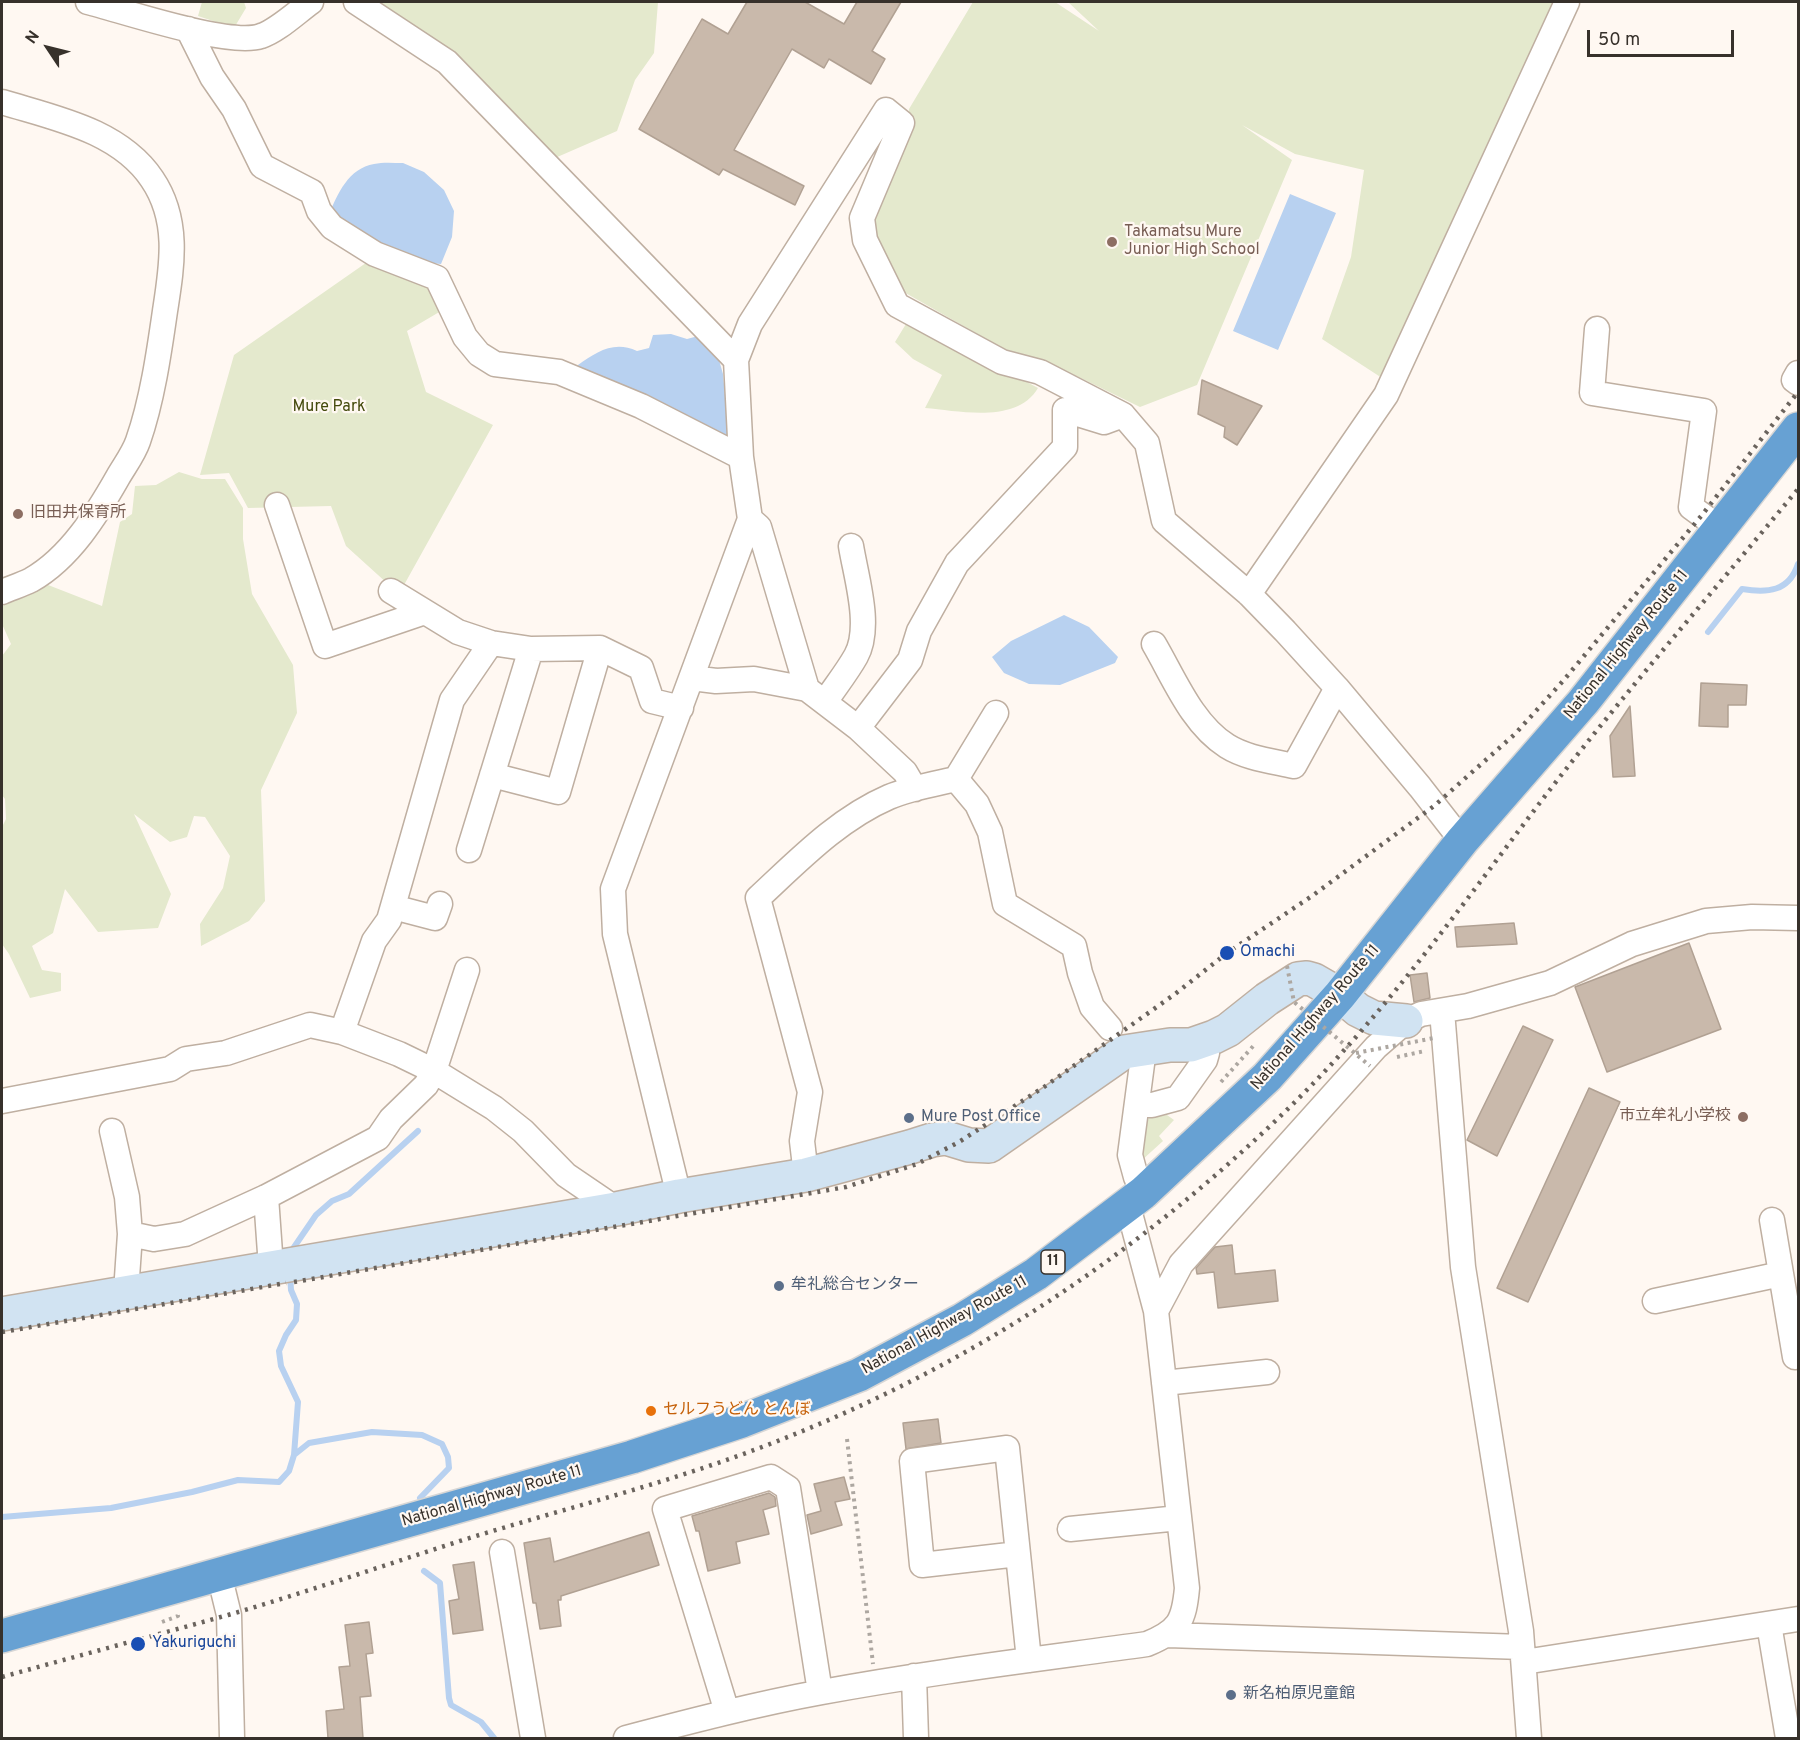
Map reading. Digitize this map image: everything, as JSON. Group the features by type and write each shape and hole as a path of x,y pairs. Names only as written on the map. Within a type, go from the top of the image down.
{"highway":[{"name":"National Highway Route 11","path":"2,1636 632,1457 742,1421 859,1375 962,1320 1036,1274 1135,1199 1267,1077 1340,995 1462,841 1583,702 1798,429"}],"street":[{"path":"88,2 188,29 242,39 262,36 311,2"},
{"path":"356,2 447,62 736,360"},
{"path":"1249,594 1386,395 1567,2"},
{"path":"188,29 212,77 234,109 262,166 312,192 319,211 332,227 375,254 437,278 465,337 479,354 495,364 559,372 641,406 741,457"},
{"path":"2,102 81,127 117,144 138,160 153,180 165,204 173,242 158,358 138,442 100,508 61,557 32,579 2,592"},
{"path":"679,1196 615,934 613,889 750,519 741,457 736,360 750,324 886,110 902,123 862,218 865,240 897,305 1002,363 1040,372 1123,415 1147,443 1164,521 1249,594 1337,688 1462,841"},
{"path":"1597,329 1592,393 1704,411 1691,507 1720,529"},
{"path":"1798,373 1794,380 1798,383"},
{"path":"858,728 910,660 919,631 957,563 1065,447 1065,410 1104,422 1123,415"},
{"path":"277,505 325,646 424,612"},
{"path":"750,519 759,527 816,695"},
{"path":"816,695 857,654 862,639 863,619 851,546"},
{"path":"391,591 458,632 491,643 531,649 600,648 641,668 652,701 681,708"},
{"path":"342,1032 374,941 389,920 452,700 491,643"},
{"path":"1154,644 1193,711 1211,732 1227,746 1255,757 1294,766 1337,688"},
{"path":"492,775 558,792 600,648"},
{"path":"469,850 531,649"},
{"path":"692,678 716,681 754,679 816,695 858,728 905,772 915,789"},
{"path":"806,1175 802,1141 810,1092 758,898 812,848 852,818 888,798 956,779 996,713"},
{"path":"956,779 977,804 990,832 1005,904 1074,946 1080,973 1092,1007 1110,1028"},
{"path":"393,907 435,918 440,904"},
{"path":"1156,1311 1181,1264 1376,1047 1406,1021 1421,1014 1468,1006 1550,983 1632,944 1706,921 1752,917 1798,918"},
{"path":"130,1234 154,1239 185,1234 266,1197 378,1138 391,1119 426,1085 434,1071 467,970"},
{"path":"1215,1052 1228,1030 1267,999 1298,979 1314,980 1340,995 1358,1010 1374,1018 1406,1021"},
{"path":"1442,1011 1463,1267 1523,1654 1529,1738"},
{"path":"2,1101 170,1069 186,1059 226,1053 310,1025 342,1032 399,1054 434,1071 494,1108 523,1131 566,1175 616,1209"},
{"path":"2,1314 806,1175 910,1148 932,1140 946,1138 969,1145 989,1146 1124,1052 1170,1045 1191,1045 1215,1052"},
{"path":"1144,1049 1130,1155 1136,1177 1135,1199 1156,1311 1187,1588 1185,1612 1168,1635"},
{"path":"1137,1105 1152,1105 1178,1098 1205,1060 1207,1053 1215,1052"},
{"path":"112,1131 127,1197 130,1234 126,1292"},
{"path":"266,1197 271,1267"},
{"path":"1772,1220 1781,1274 1792,1297 1795,1357"},
{"path":"1655,1301 1781,1274"},
{"path":"1164,1383 1267,1372"},
{"path":"1018,1554 922,1565 912,1461 1007,1448 1018,1554 1029,1660"},
{"path":"727,1712 665,1509 771,1477 788,1488 820,1692"},
{"path":"1070,1529 1179,1518"},
{"path":"502,1552 533,1738"},
{"path":"219,1574 229,1615 232,1738"},
{"path":"626,1738 727,1712 820,1692 914,1676 1148,1644 1168,1635 1523,1654 1798,1619"},
{"path":"1768,1624 1788,1738"},
{"path":"914,1676 916,1738"}],"path":[{"path":"1287,966 1294,1002 1370,1066"},
{"path":"1356,1053 1434,1038"},
{"path":"1393,1058 1436,1049"},
{"path":"1215,1052 1232,1069"},
{"path":"847,1439 875,1683"},
{"path":"170,1648 230,1634"}],"green space":[{"path":"202,2 244,2 246,8 234,28 198,16"},
{"path":"374,2 658,2 654,53 635,80 617,131 555,158"},
{"name":"Takamatsu Mure Junior High School","path":"973,2 1055,2 1099,31 1068,2 1555,2 1382,378 1322,339 1351,257 1364,170 1295,154 1242,125 1292,160 1197,385 1140,407 1046,361 1004,349 902,291 881,254 875,223 880,201 907,141 909,109"},
{"name":"Mure Park","path":"373,258 432,284 441,311 407,331 426,392 493,425 399,594 346,546 331,506 248,508 229,473 200,475 234,355"},
{"path":"909,319 1038,388 1029,399 1016,407 1002,411 987,413 925,408 942,375 913,359 895,342"},
{"path":"179,472 202,479 225,479 243,508 243,539 252,594 293,665 297,713 261,790 265,901 249,921 201,946 200,924 223,888 230,856 205,817 194,816 187,837 170,842 134,814 171,894 158,928 98,932 65,889 53,933 32,946 42,970 61,973 61,991 30,998 2,944 2,827 6,819 5,799 2,795 2,656 11,644 2,624 2,607 11,598 43,583 102,606 120,522 132,514 135,486 156,485"},
{"path":"1167,1115 1174,1120 1159,1136 1163,1141 1141,1161 1142,1127 1151,1116"}],"water":[{"path":"377,163 403,163 424,172 444,190 454,211 452,237 441,264 419,262 338,224 329,215 345,183 365,166"},
{"path":"1290,194 1336,213 1278,350 1233,331"},
{"path":"671,334 687,339 702,335 717,353 723,374 729,436 725,439 580,376 578,365 599,352 613,347 637,351 649,348 653,335"},
{"path":"1064,615 1089,627 1118,657 1115,663 1060,685 1029,684 1004,673 992,657 1011,641"}],"building":[{"path":"747,2 805,2 844,24 857,2 901,2 872,51 885,59 871,84 829,59 824,68 792,49 734,150 804,186 795,205 723,169 719,175 639,129 702,19 728,34"},
{"path":"1202,380 1262,406 1237,445 1224,437 1225,427 1198,414"},
{"path":"1701,683 1747,685 1746,705 1728,705 1728,727 1699,726"},
{"path":"1630,706 1635,776 1613,777 1610,736"},
{"path":"1514,923 1517,944 1457,947 1455,927"},
{"path":"1689,943 1721,1029 1607,1072 1575,987"},
{"path":"1427,973 1430,998 1414,1002 1410,975"},
{"path":"1523,1026 1553,1040 1497,1156 1467,1140"},
{"path":"1589,1088 1620,1102 1528,1302 1497,1288"},
{"path":"1232,1245 1235,1274 1275,1270 1278,1301 1218,1308 1214,1272 1197,1274 1196,1268 1215,1247"},
{"path":"938,1419 941,1443 906,1449 903,1423"},
{"path":"844,1477 850,1499 835,1502 842,1525 811,1534 807,1515 821,1511 814,1484"},
{"path":"769,1493 775,1497 776,1506 763,1510 769,1534 736,1542 740,1563 708,1571 699,1531 696,1531 692,1516"},
{"path":"649,1532 659,1565 561,1596 561,1600 558,1600 561,1626 540,1629 536,1603 533,1603 524,1543 550,1538 554,1562"},
{"path":"474,1562 483,1630 453,1634 449,1601 459,1599 453,1565"},
{"path":"369,1622 373,1653 366,1654 371,1696 360,1697 363,1738 328,1738 326,1711 344,1709 339,1667 350,1666 345,1625"}],"waterway":[{"path":"1708,632 1742,589 1760,591 1783,585 1789,580 1798,564"},
{"path":"290,1253 316,1215 332,1201 349,1194 418,1131"},
{"path":"290,1275 291,1290 297,1304 296,1320 279,1351 281,1366 298,1402 294,1455"},
{"path":"2,1517 111,1508 192,1492 238,1480 279,1482 289,1471 294,1455 309,1443 372,1432 422,1435 442,1444 448,1457 449,1468 420,1498"},
{"path":"424,1571 440,1583 451,1705 481,1722 494,1738"}],"railway":[{"path":"294,1282 846,1187 917,1164 959,1142 1044,1087 1175,994 1227,953 1312,896 1434,806 1515,734 1563,681 1702,515 1798,392"},
{"path":"2,1677 258,1606 463,1540 651,1485 762,1447 902,1386 968,1351 1032,1312 1094,1270 1154,1225 1213,1177 1308,1089 1413,969 1605,721 1798,489"},
{"path":"2,1332 286,1283"}],"place":[{"name":"Takamatsu Mure Junior High School","path":"1112,242"},
{"name":"旧田井保育所","path":"18,514"},
{"name":"Omachi","path":"1227,953"},
{"name":"市立牟礼小学校","path":"1743,1117"},
{"name":"Mure Post Office","path":"909,1118"},
{"name":"牟礼総合センター","path":"779,1286"},
{"name":"セルフうどん とんぼ","path":"651,1411"},
{"name":"Yakuriguchi","path":"138,1644"},
{"name":"新名柏原児童館","path":"1231,1695"}]}
